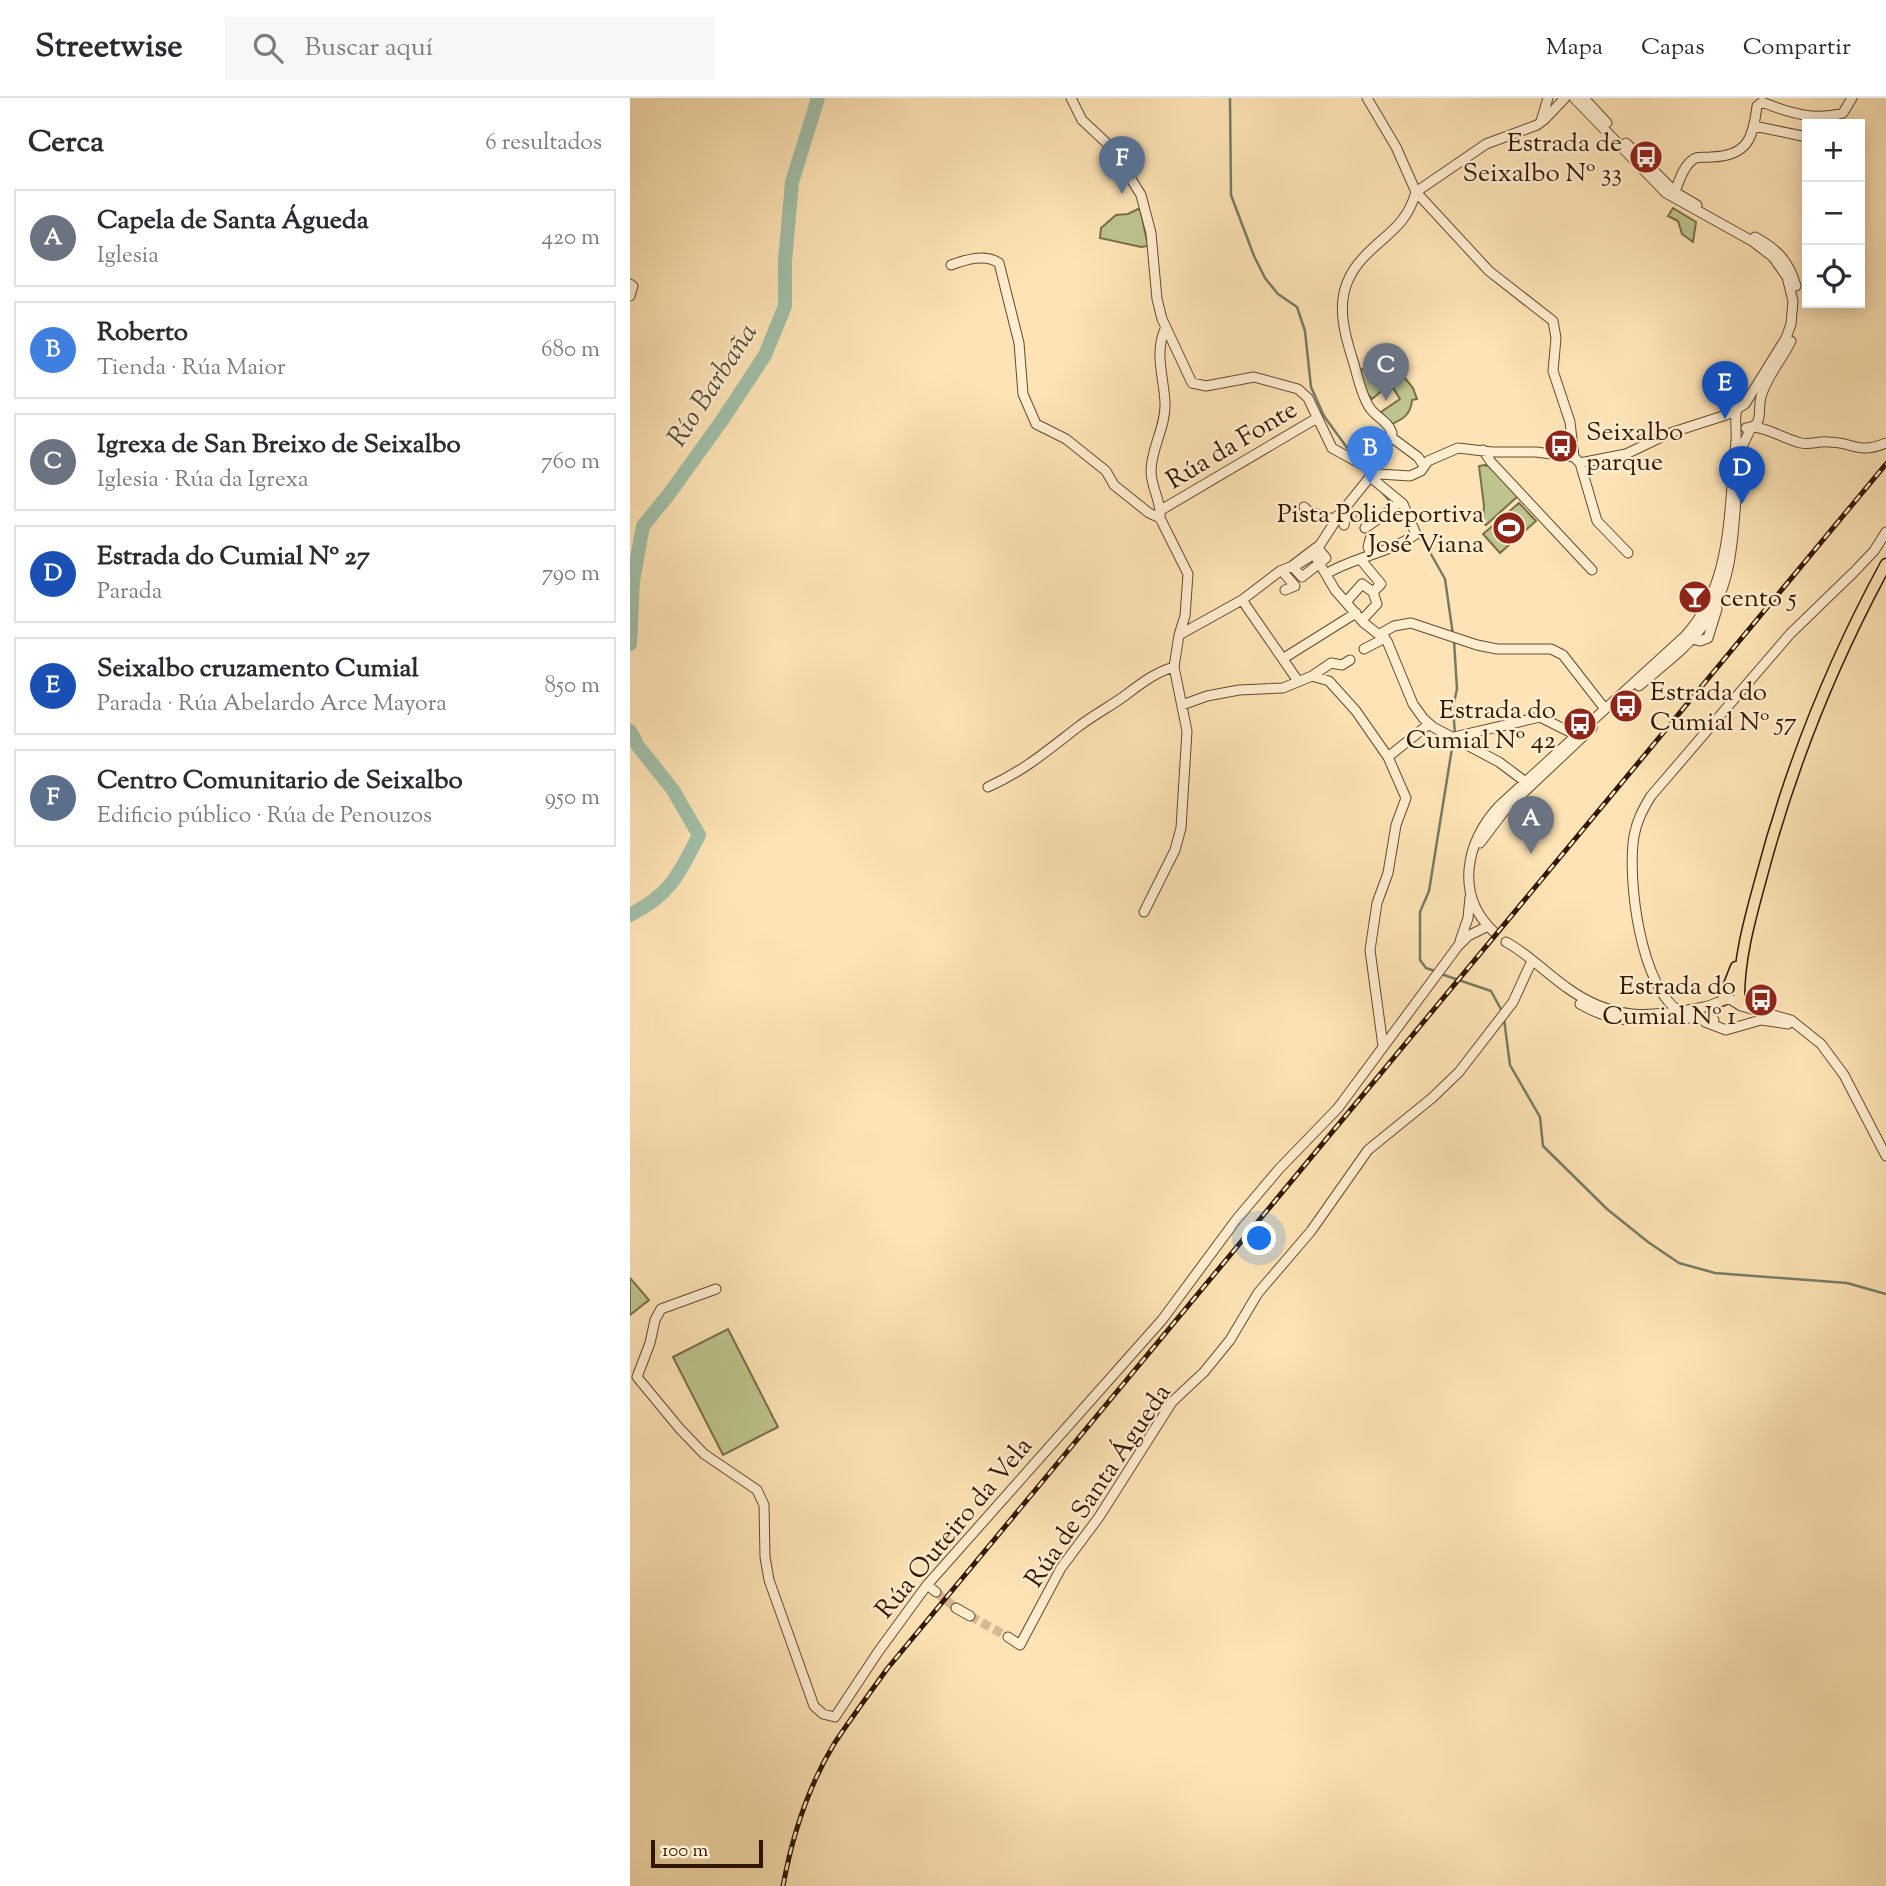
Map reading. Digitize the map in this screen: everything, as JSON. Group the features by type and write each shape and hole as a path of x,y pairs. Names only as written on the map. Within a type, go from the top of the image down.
{"main road":[{"path":"1720,1002 1741,959 1768,850 1797,761 1834,668 1886,564"},
{"path":"1740,1004 1741,959"}],"street":[{"path":"1071,98 1082,120 1112,148 1141,195 1151,233 1157,299 1165,329 1192,383 1206,386 1254,377 1289,385 1308,398 1325,437 1335,450 1374,472 1410,476 1421,471 1428,461 1458,448 1536,452 1577,460 1626,454 1670,433 1736,414 1754,405 1767,428"},
{"path":"1367,98 1396,147 1416,192 1489,271 1553,321 1556,338 1553,372 1570,422 1577,460 1597,522 1628,553"},
{"path":"1540,122 1548,98"},
{"path":"1558,98 1564,98"},
{"path":"1178,635 1242,600 1282,571 1317,554 1374,472 1391,436 1389,425 1373,413 1365,399 1343,328 1342,296 1347,281 1362,259 1399,226 1416,192 1486,144 1540,122 1564,98"},
{"path":"1574,98 1638,165 1676,200 1767,251 1787,277 1793,301 1789,331 1736,414 1722,570 1719,589 1704,627"},
{"path":"1584,98 1673,190"},
{"path":"1673,190 1692,160 1701,156 1738,153 1748,144 1757,106 1762,102 1788,113 1830,117 1843,113 1852,98"},
{"path":"1754,126 1802,136"},
{"path":"1638,165 1644,166 1660,183 1770,245 1785,260 1792,273 1797,296 1795,329 1762,393 1760,413 1741,454 1731,556 1718,600 1704,627 1675,650 1664,655"},
{"path":"951,265 984,258 999,263 1019,343 1023,394 1036,424 1066,439 1106,471 1114,485 1149,513 1161,514 1151,471 1166,404 1159,362 1161,338 1165,329"},
{"path":"630,284 633,286 630,296"},
{"path":"1736,414 1744,428 1767,428 1799,443 1826,441 1870,449 1886,443"},
{"name":"Rúa da Fonte","path":"1144,912 1175,850 1181,828 1187,731 1174,667 1178,635 1185,616 1188,574 1161,514 1317,418"},
{"path":"1391,436 1418,457 1424,467"},
{"path":"1483,450 1491,462 1592,570"},
{"path":"1326,574 1406,541 1416,534 1403,504 1374,481 1374,472"},
{"path":"1365,528 1399,502"},
{"path":"1304,507 1308,511 1334,519 1346,512"},
{"path":"1344,525 1346,512"},
{"path":"1803,1029 1773,1020 1761,1020 1726,1030 1715,1023 1680,1011 1658,986 1648,962 1637,919 1632,872 1634,838 1640,815 1651,796 1790,634 1868,558 1886,532"},
{"path":"1370,539 1368,547 1371,554"},
{"path":"1317,554 1332,586 1359,617 1382,636 1413,704 1429,724 1499,762 1526,783"},
{"path":"1361,560 1381,584 1373,592"},
{"path":"1504,810 1511,797 1696,624 1714,592 1722,570"},
{"path":"1282,571 1295,586 1285,590"},
{"path":"1284,658 1359,617 1377,604 1373,592 1362,584 1346,602"},
{"path":"1242,600 1298,681"},
{"path":"1364,649 1394,626 1411,623 1497,649 1551,649 1563,655 1605,709"},
{"path":"1476,907 1473,882 1478,848 1487,831 1504,810 1691,637"},
{"path":"1182,705 1239,690 1273,689 1312,676 1331,663 1342,666 1350,660"},
{"path":"988,787 1012,777 1143,682 1165,669 1174,667"},
{"path":"1312,676 1329,681 1356,711 1388,757 1406,799 1396,825 1388,873 1377,903 1370,950 1383,1046"},
{"path":"1454,737 1540,717 1576,735"},
{"path":"1388,757 1429,724"},
{"path":"1458,946 1467,926 1470,896 1468,871 1474,842 1490,816 1561,753 1573,746"},
{"path":"1470,896 1497,934 1530,965 1579,1003 1609,1017 1638,1021 1689,1018 1715,1023"},
{"path":"1458,946 1468,936 1497,934 1577,995 1605,1009 1638,1015 1680,1011 1730,999 1785,1017 1821,1044 1839,1067 1886,1156"},
{"name":"Rúa Outeiro da Vela","path":"716,1289 661,1309 637,1377 704,1454 757,1490 764,1505 765,1557 769,1580 814,1706 823,1714 835,1717 927,1585 1162,1320 1236,1220 1279,1169 1338,1108 1458,946"},
{"name":"Rúa de Santa Águeda","path":"1008,1637 1020,1645 1061,1568 1098,1517 1172,1402 1204,1372 1230,1340 1258,1293 1311,1231 1368,1150 1432,1098 1459,1072 1513,1002 1530,965"},
{"path":"1715,1023 1713,1013 1720,1002"},
{"path":"1739,1026 1744,1018 1740,1004"},
{"path":"927,1585 936,1592"},
{"path":"956,1608 970,1616"}],"green space":[{"path":"1140,208 1148,246 1141,247 1100,238 1101,228 1116,215 1128,214"},
{"path":"1673,208 1696,222 1693,242 1682,234 1678,221 1668,216"},
{"path":"1384,352 1413,388 1417,399 1412,400 1406,416 1390,425 1381,412 1400,399 1393,388 1387,392 1384,389 1372,399 1359,372"},
{"path":"1479,466 1492,467 1518,496 1486,525 1483,522 1484,506"},
{"name":"Pista Polideportiva José Viana","path":"1519,503 1536,521 1500,553 1483,534"},
{"path":"630,1278 649,1300 630,1315"},
{"path":"728,1329 778,1427 723,1455 673,1357"}],"waterway":[{"name":"Río Barbaña","path":"630,644 633,581 643,526 723,419 765,355 785,306 785,261 792,182 818,98"},
{"path":"1230,98 1231,195 1265,278 1278,294 1297,307 1305,331 1311,387 1324,416 1353,456"},
{"path":"1381,491 1393,505"},
{"path":"1397,510 1406,521"},
{"path":"1417,535 1445,579 1453,635"},
{"path":"1454,641 1457,689 1453,707 1455,735"},
{"name":"Río Barbaña","path":"630,731 638,746 673,790 699,835 686,861 665,891 630,915"},
{"path":"1435,971 1426,968 1420,960 1420,912 1429,891 1453,742"},
{"path":"1441,974 1491,991 1503,1013"},
{"path":"1504,1019 1510,1065 1540,1117 1543,1146 1607,1209 1648,1242 1679,1263 1715,1273 1847,1283 1886,1294"}],"tunnel":[{"path":"1352,515 1369,533 1370,539"},
{"path":"936,1592 956,1608"},
{"path":"970,1616 1008,1637"}],"railway":[{"path":"783,1886 796,1831 816,1777 834,1744 887,1669 1886,464"}],"place":[{"name":"Estrada de Seixalbo Nº 33","path":"1646,157"},
{"name":"Centro Comunitario de Seixalbo","path":"1122,194"},
{"name":"Igrexa de San Breixo de Seixalbo","path":"1386,401"},
{"name":"Seixalbo cruzamento Cumial","path":"1725,419"},
{"name":"Seixalbo parque","path":"1561,446"},
{"name":"Roberto","path":"1370,484"},
{"name":"Estrada do Cumial Nº 27","path":"1742,504"},
{"name":"Pista Polideportiva José Viana","path":"1509,528"},
{"name":"cento 5","path":"1695,597"},
{"name":"Estrada do Cumial Nº 57","path":"1626,706"},
{"name":"Estrada do Cumial Nº 42","path":"1580,724"},
{"name":"Capela de Santa Águeda","path":"1531,854"},
{"name":"Estrada do Cumial Nº 1","path":"1761,1000"}]}
